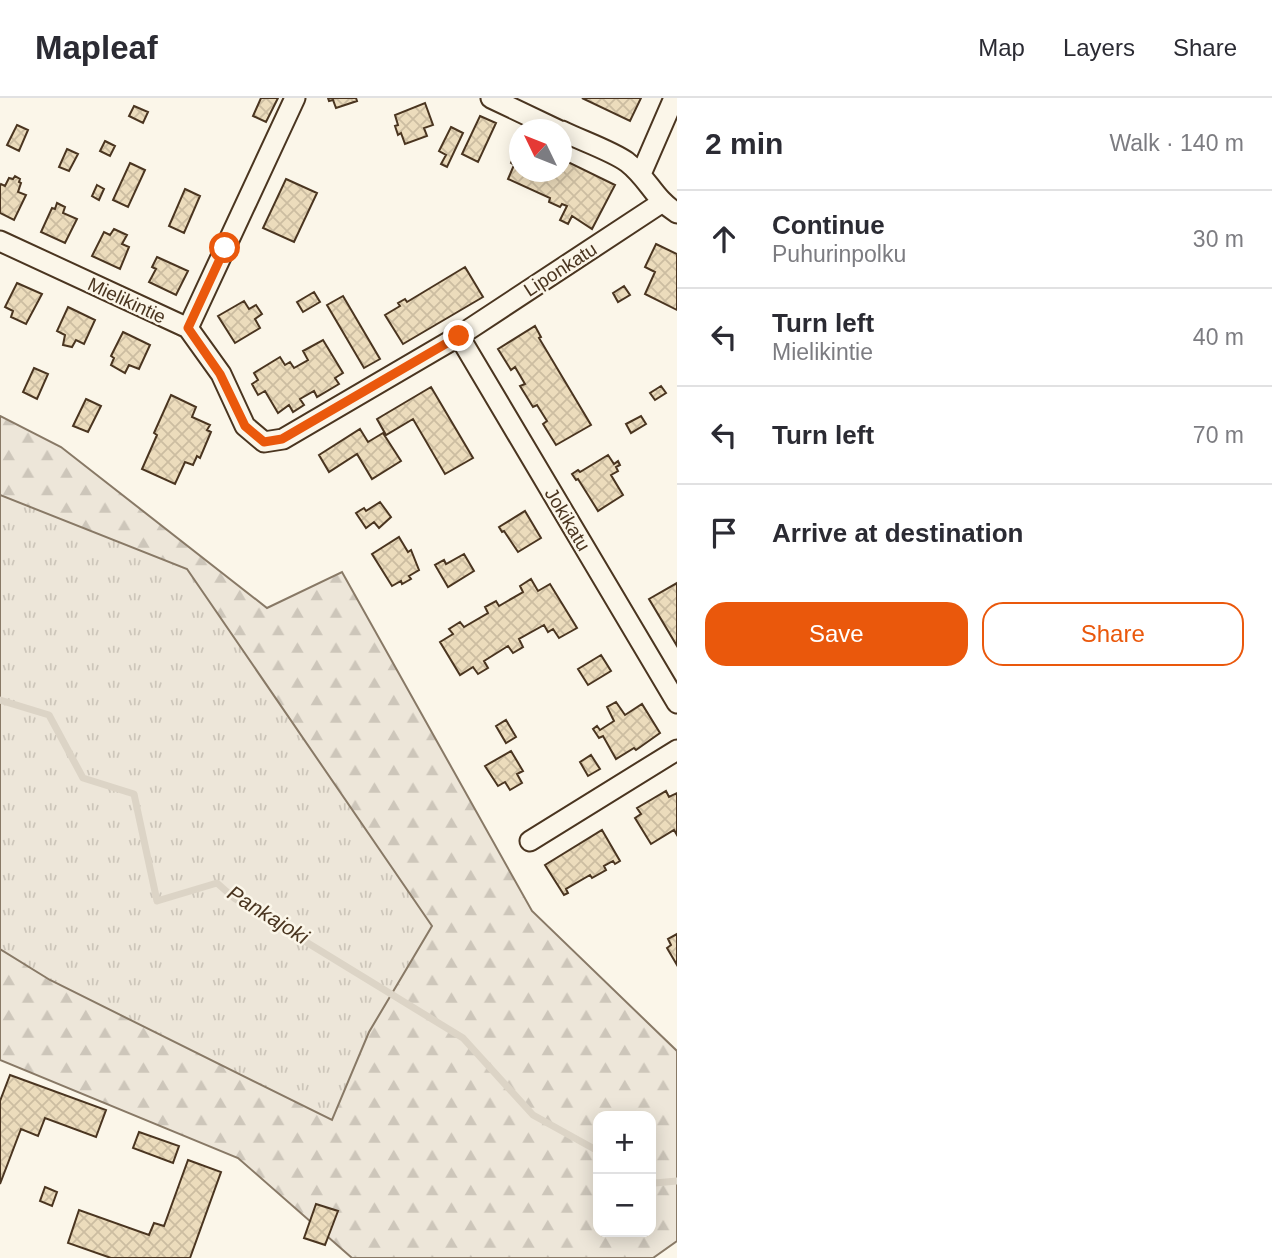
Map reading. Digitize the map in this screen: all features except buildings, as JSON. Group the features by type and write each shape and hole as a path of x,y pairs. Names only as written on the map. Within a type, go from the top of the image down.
{"street":[{"path":"188,328 295,98"},
{"path":"491,98 536,119"},
{"path":"641,174 674,98"},
{"path":"572,135 624,159 641,174 669,208"},
{"name":"Liponkatu","path":"282,439 459,336 669,208"},
{"name":"Mielikintie","path":"0,242 188,328 220,374 245,426 264,442 282,439"},
{"name":"Jokikatu","path":"459,336 677,703"},
{"path":"530,841 677,750"}],"green space":[{"path":"0,416 61,447 267,608 342,572 532,911 677,1051 677,1241 653,1258 352,1258 238,1158 0,1060"},
{"path":"0,495 187,569 432,926 369,1032 332,1120 50,980 0,949"}],"waterway":[{"name":"Pankajoki","path":"0,700 49,715 83,778 134,794 157,901 217,883 234,898 463,1038 533,1115 593,1148"},
{"name":"Pankajoki","path":"656,1183 677,1181"}],"route":[{"path":"225,248 188,328 220,374 245,426 264,442 282,439 459,336"}]}
